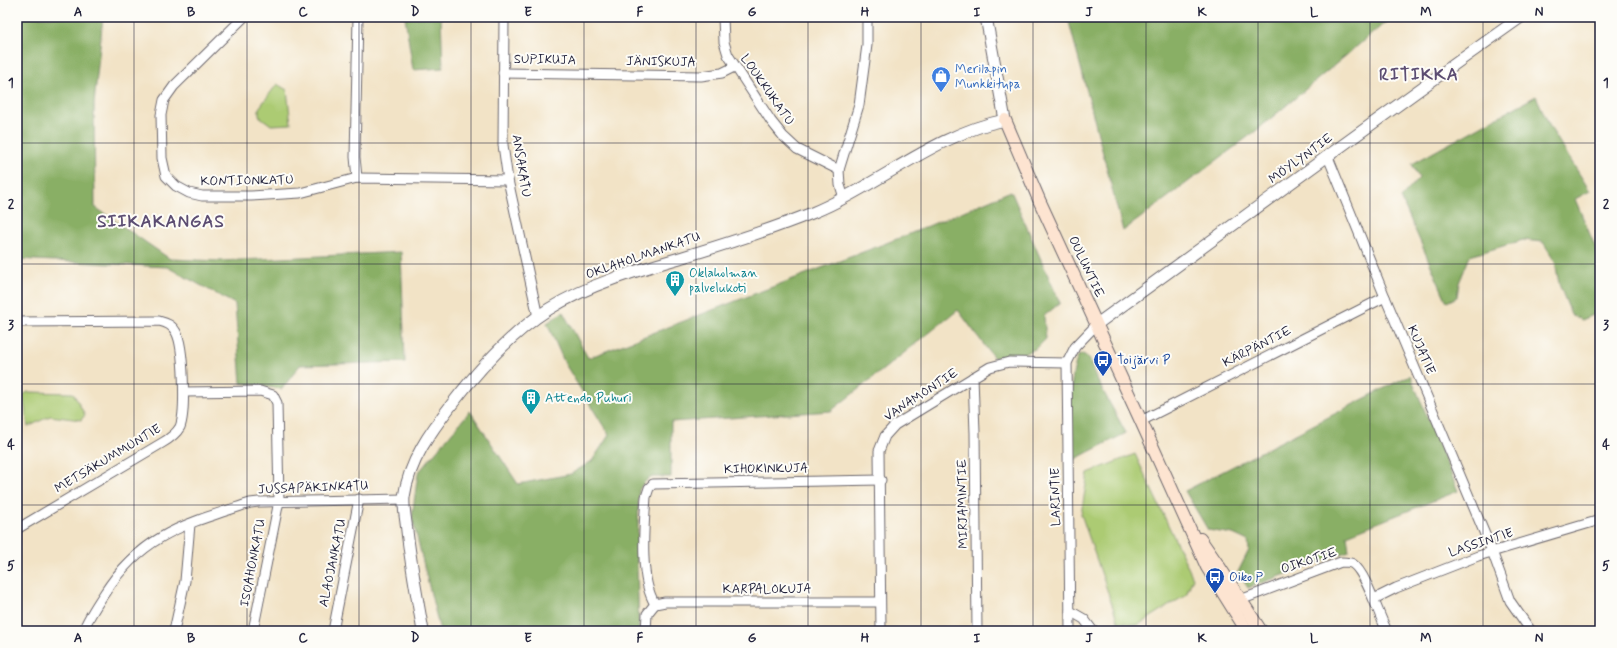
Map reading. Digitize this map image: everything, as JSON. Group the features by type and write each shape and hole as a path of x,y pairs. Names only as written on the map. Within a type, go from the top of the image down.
{"main road":[{"name":"OULUNTIE","path":"1005,120 1040,202 1207,567 1247,631"},
{"name":"OULUNTIE","path":"1186,520 1241,599 1261,631"}],"street":[{"name":"KONTIONKATU","path":"244,17 174,86 164,100 161,115 162,158 164,171 169,181 182,190 195,195 242,196 300,193 357,178 508,180"},
{"path":"357,178 355,157 358,17"},
{"name":"ANSAKATU","path":"504,17 503,145 508,180 538,317"},
{"name":"LOUKKUKATU","path":"723,17 724,42 728,55 734,67 771,121 789,142 803,153 838,170"},
{"path":"844,198 838,170 858,105 867,45 867,17"},
{"name":"OULUNTIE","path":"986,17 1005,120"},
{"name":"MÖYLYNTIE","path":"1097,324 1400,103 1521,17"},
{"name":"JÄNISKUJA","path":"586,74 701,76 722,73 734,67"},
{"name":"SUPIKUJA","path":"503,73 586,74"},
{"name":"OKLAHOLMANKATU","path":"423,631 413,579 404,499 414,465 435,426 469,382 520,331 548,310 576,294 613,279 812,213 844,198 938,145 974,128 1005,120"},
{"name":"KUJATIE","path":"1328,157 1492,552 1510,601 1531,631"},
{"name":"KÄRPÄNTIE","path":"1141,421 1385,297"},
{"name":"METSÄKUMMUNTIE","path":"17,322 159,321 169,324 177,333 180,341 184,392 182,421 175,434 17,529"},
{"path":"1067,363 1074,347 1097,324"},
{"name":"VANAMONTIE","path":"881,631 881,480 879,450 888,432 895,425 996,364 1010,362 1067,363"},
{"name":"LARINTIE","path":"1067,363 1070,631"},
{"name":"MIRJAMINTIE","path":"973,377 977,631"},
{"path":"184,392 260,391 270,393 275,397 278,406 279,501"},
{"name":"KIHOKINKUJA","path":"654,604 648,591 644,563 646,497 649,488 653,484 881,480"},
{"name":"ALAOJANKATU","path":"333,631 359,499"},
{"name":"JUSSAPÄKINKATU","path":"83,631 91,614 112,580 130,560 163,536 177,528 250,503 279,501 404,499"},
{"name":"ISOAHONKATU","path":"253,631 279,501"},
{"name":"LASSINTIE","path":"1374,599 1415,580 1492,552 1600,520"},
{"path":"174,631 185,581 190,524"},
{"name":"OIKOTIE","path":"1230,605 1241,599 1341,562 1353,564 1363,578 1374,599"},
{"path":"1374,599 1387,631"},
{"name":"KARPALOKUJA","path":"654,604 664,602 880,602"},
{"path":"646,631 648,614 654,604"},
{"path":"1070,611 1084,619 1093,631"}],"green space":[{"path":"17,17 103,17 94,104 95,207 170,259 221,261 401,252 405,362 300,365 282,389 241,383 235,304 167,267 17,259"},
{"path":"405,17 441,17 443,68 413,70"},
{"path":"1392,17 1257,130 1123,231 1068,18"},
{"path":"277,84 287,90 291,124 271,125 259,116 259,108"},
{"path":"1536,96 1550,127 1590,191 1575,199 1600,258 1600,312 1582,320 1571,314 1559,284 1555,261 1543,242 1523,240 1470,256 1459,283 1457,297 1447,302 1401,198 1419,178 1412,164"},
{"path":"1011,191 1060,303 1044,316 1046,339 1037,348 1023,354 994,358 958,310 831,411 671,422 671,477 650,477 639,490 637,564 639,631 440,631 412,517 418,473 470,411 518,484 571,474 592,461 609,435 565,364 547,323 563,312 588,358 907,235"},
{"path":"1083,354 1089,358 1095,376 1126,433 1073,460 1071,407 1072,381 1078,356"},
{"path":"1410,375 1458,491 1347,535 1349,551 1248,588 1238,572 1249,550 1248,541 1233,534 1208,530 1185,491"},
{"path":"28,392 73,393 85,415 81,420 50,416 28,427 23,395"},
{"path":"1135,454 1193,578 1186,595 1138,625 1118,622 1081,514 1088,473"}],"place":[{"name":"Merilapin Munkkitupa","path":"941,93"},
{"name":"Oklaholman palvelukoti","path":"675,297"},
{"name":"Toijärvi P","path":"1103,377"},
{"name":"Attendo Puhuri","path":"531,415"},
{"name":"Oiko P","path":"1215,594"}],"district":[{"name":"RITIKKA","path":"1419,75"},
{"name":"SIIKAKANGAS","path":"161,222"}]}
